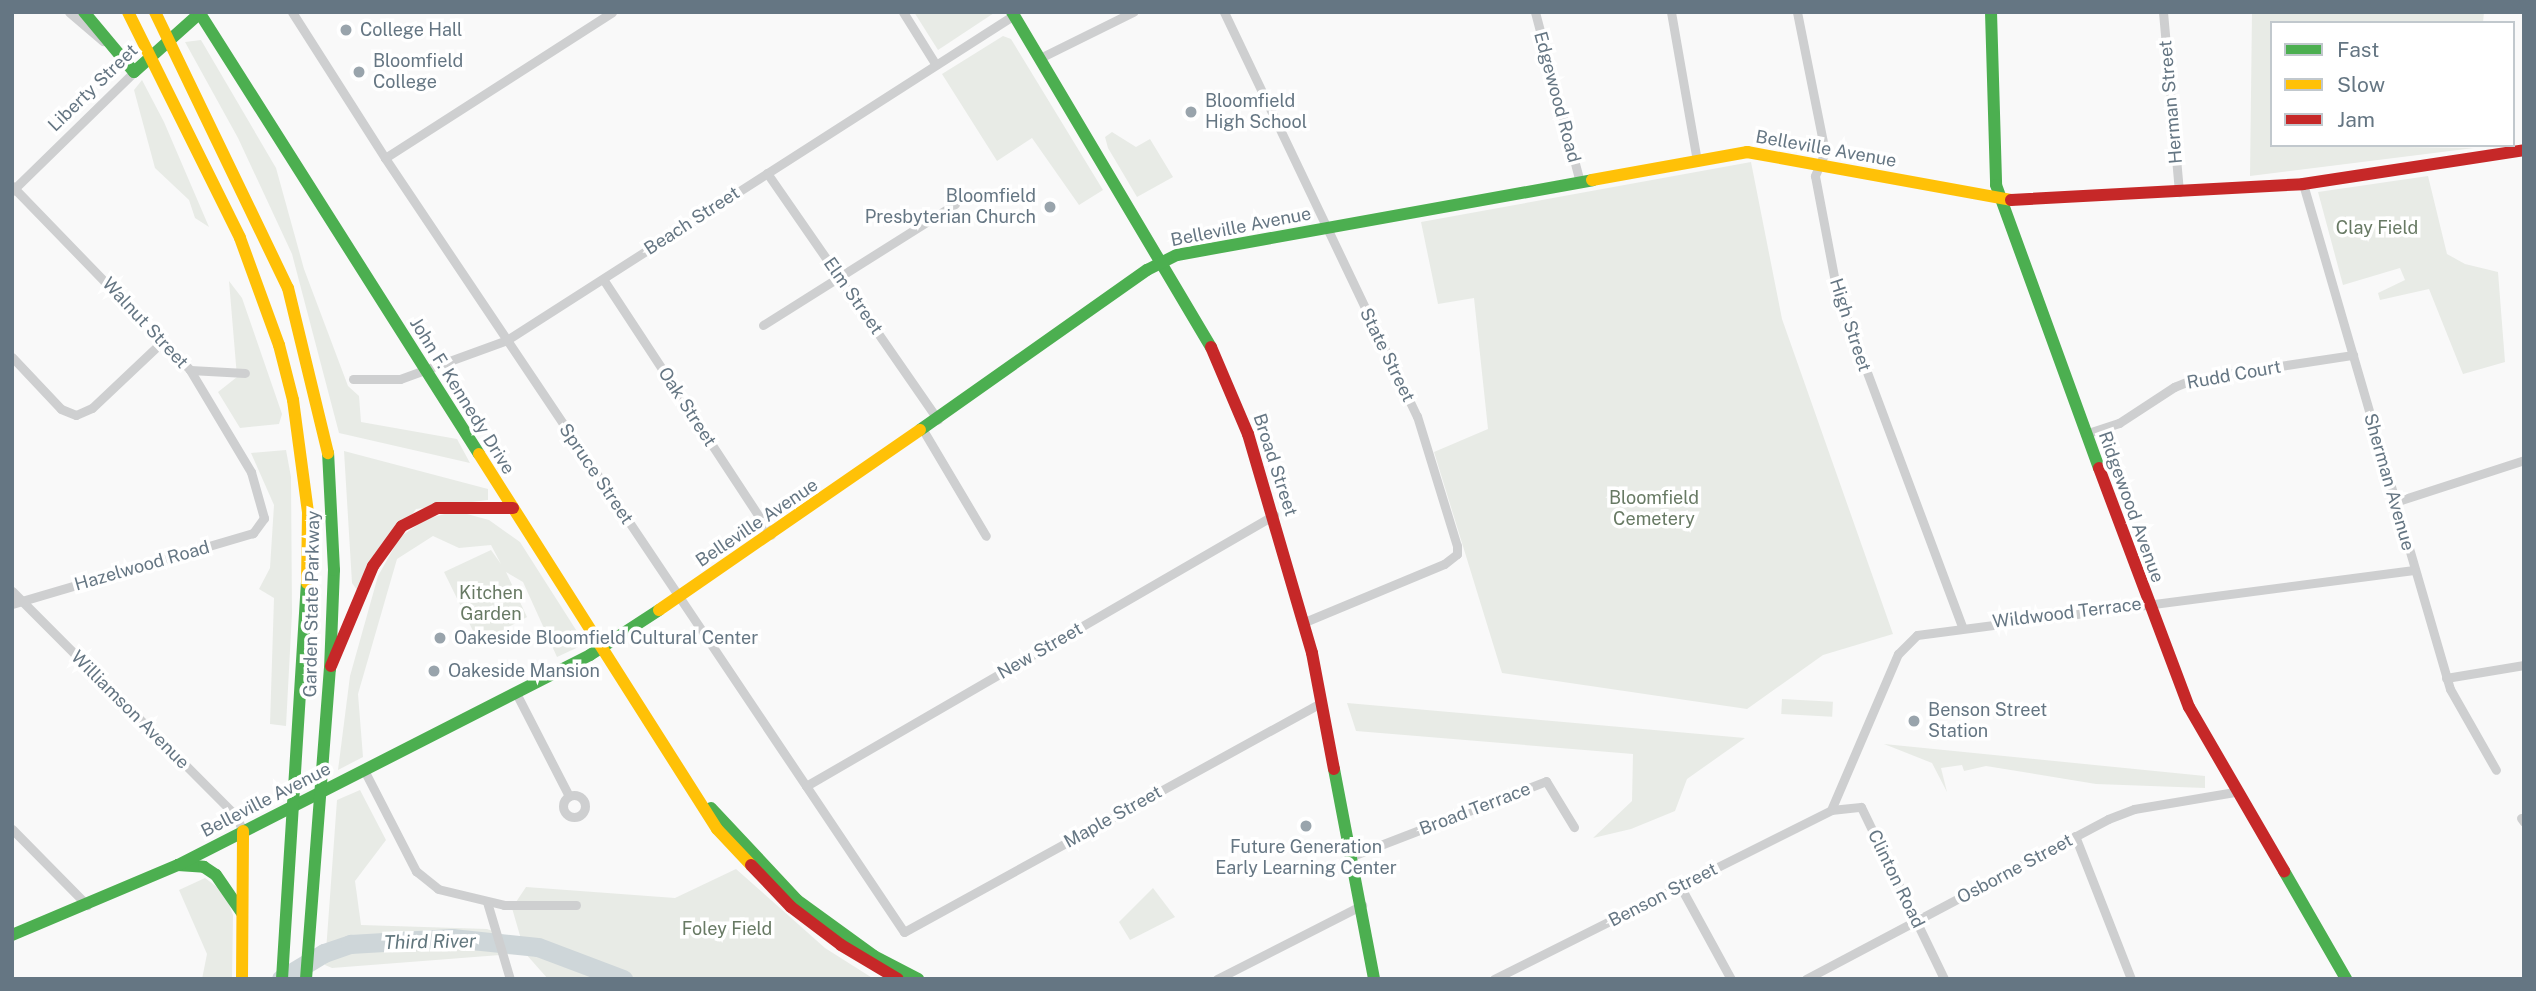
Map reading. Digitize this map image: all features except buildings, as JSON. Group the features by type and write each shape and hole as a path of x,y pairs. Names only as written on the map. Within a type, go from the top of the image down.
{"main road":[{"path":"84,12 106,44 136,70"},
{"name":"Garden State Parkway","path":"126,12 240,238 260,290 293,400 301,454 308,579 282,979"},
{"name":"Garden State Parkway","path":"156,12 265,235 305,343 328,455 333,511 330,669 306,979"},
{"name":"Ridgewood Avenue","path":"1991,12 1998,200 2148,603 2204,738 2346,979"},
{"name":"Liberty Street","path":"136,70 200,13"},
{"name":"John F. Kennedy Drive","path":"200,13 718,829 766,885 815,927 898,979"},
{"name":"Broad Street","path":"1013,14 1042,57 1164,261 1214,352 1248,434 1305,622 1362,905 1374,979"},
{"name":"Belleville Avenue","path":"12,935 178,865 603,648 938,420 1164,261 1326,228 1747,152 1998,200 2303,184 2524,150"},
{"path":"330,669 346,639 373,566 402,526 437,508 513,508"},
{"name":"John F. Kennedy Drive","path":"698,797 797,900 856,944 918,979"},
{"path":"243,831 243,979"},
{"path":"178,865 205,867 216,875 243,914"}],"street":[{"path":"69,12 106,44"},
{"name":"Spruce Street","path":"292,12 385,158 904,932"},
{"path":"385,158 612,12"},
{"path":"902,12 936,65"},
{"path":"1042,57 1133,12"},
{"name":"State Street","path":"1224,12 1417,416 1457,554 1432,569 1305,622"},
{"name":"Edgewood Road","path":"1535,12 1580,182"},
{"path":"1671,12 1697,161"},
{"name":"High Street","path":"1797,12 1825,152 1815,176 1837,292 1962,627"},
{"name":"Herman Street","path":"2163,12 2179,192"},
{"name":"Beach Street","path":"353,379 400,379 507,340 1013,14"},
{"name":"Liberty Street","path":"13,189 136,70"},
{"name":"Elm Street","path":"767,173 938,420"},
{"name":"Sherman Avenue","path":"2303,184 2446,678 2496,771"},
{"name":"Walnut Street","path":"13,189 164,340 190,370 251,472 264,518"},
{"path":"763,325 842,279 955,204"},
{"name":"Oak Street","path":"603,279 771,535"},
{"path":"12,358 61,408 76,415 92,408 164,340"},
{"name":"Rudd Court","path":"2085,434 2119,424 2174,387 2194,379 2353,355"},
{"path":"190,370 245,373"},
{"path":"923,430 986,536"},
{"path":"2395,502 2524,460"},
{"name":"New Street","path":"806,786 1274,515"},
{"name":"Hazelwood Road","path":"17,603 253,533 264,518"},
{"name":"Wildwood Terrace","path":"1831,810 1907,640 1962,627 2414,570"},
{"name":"Williamson Avenue","path":"12,592 17,603 235,815 243,831"},
{"path":"2446,678 2524,665"},
{"path":"516,693 569,796"},
{"name":"Maple Street","path":"904,932 1322,702"},
{"path":"364,770 416,872 438,889 487,902 576,905"},
{"name":"Broad Terrace","path":"1352,856 1546,781 1574,827"},
{"name":"Osborne Street","path":"1806,979 2075,836 2134,809 2232,788"},
{"name":"Clinton Road","path":"1831,810 1861,807 1944,979"},
{"name":"Benson Street","path":"1494,979 1831,810"},
{"path":"12,829 87,905"},
{"path":"2075,836 2131,979"},
{"path":"1681,886 1731,979"},
{"path":"487,902 503,964 510,979"},
{"path":"1217,979 1362,905"}],"green space":[{"path":"914,12 994,12 994,13 938,50"},
{"path":"2252,12 2484,12 2483,21 2270,21 2270,147 2474,148 2250,176"},
{"path":"1003,36 1011,39 1103,190 1079,205 1032,138 997,161 942,74"},
{"path":"201,40 276,168 304,269 348,386 359,396 361,422 457,439 470,463 339,433 292,254 238,138 185,42"},
{"path":"142,80 164,122 209,227 195,218 189,200 155,168 134,90"},
{"path":"1112,132 1136,147 1150,139 1173,177 1137,197 1108,148 1105,137"},
{"name":"Bloomfield Cemetery","path":"1751,162 1782,319 1893,634 1823,655 1747,709 1502,673 1434,452 1488,429 1474,298 1438,304 1421,222"},
{"name":"Clay Field","path":"2428,176 2447,254 2465,264 2498,272 2505,362 2463,374 2429,289 2380,300 2378,293 2405,280 2400,268 2343,285 2318,192"},
{"path":"229,281 242,298 282,414 279,424 240,428 218,392 237,377"},
{"path":"286,450 291,477 292,613 286,726 270,724 274,598 259,589 270,568 274,505 251,453"},
{"path":"344,451 488,489 488,500 416,509 357,590 352,583"},
{"name":"Kitchen Garden","path":"456,511 489,520 520,542 585,644 557,657 523,582 506,572 527,617 479,643 444,572 491,550 501,564 491,545 459,548 433,536 397,559 358,694 363,757 338,770 350,676 378,576 400,537 426,519"},
{"path":"1782,699 1833,702 1832,717 1781,714"},
{"path":"1347,703 1745,738 1687,779 1675,811 1631,829 1593,838 1632,801 1633,754 1356,731"},
{"path":"1884,744 2205,776 2205,788 2096,784 1986,766 1964,771 1962,765 1941,768 1947,792 1932,763"},
{"path":"360,790 386,840 355,881 361,925 487,929 504,935 512,954 332,968 325,965 337,800"},
{"name":"Foley Field","path":"736,869 825,948 874,979 548,979 525,953 512,908 526,887 675,898"},
{"path":"205,878 225,893 233,915 232,979 202,979 207,954 179,890"},
{"path":"1153,888 1175,917 1130,940 1119,922"}],"waterway":[{"name":"Third River","path":"281,979 324,953 350,944 452,938 538,947 623,979"}],"traffic: fast":[{"path":"84,12 134,72 201,12"},
{"path":"199,12 479,454"},
{"path":"1012,12 1211,347"},
{"path":"1991,12 1996,185 2099,468"},
{"path":"920,430 1147,270 1177,255 1592,180"},
{"path":"306,979 330,669 334,570 328,453"},
{"path":"282,979 307,583"},
{"path":"12,935 178,865 590,655 659,610"},
{"path":"1334,769 1374,979"},
{"path":"711,808 797,900 874,956 918,979"},
{"path":"178,865 204,867 216,875 242,913"},
{"path":"2284,871 2346,979"}],"traffic: slow":[{"path":"128,12 240,238 279,345 293,400 308,512 307,583"},
{"path":"155,12 288,288 328,453"},
{"path":"1592,180 1747,152 2011,200"},
{"path":"659,610 920,430"},
{"path":"479,454 717,829 751,865"},
{"path":"242,979 243,831"}],"traffic: jam":[{"path":"2011,200 2303,184 2524,150"},
{"path":"1211,347 1248,434 1312,653 1334,769"},
{"path":"2099,468 2189,707 2284,871"},
{"path":"331,666 373,566 402,526 437,508 513,508"},
{"path":"751,865 791,907 841,945 898,979"}],"place":[{"name":"College Hall","path":"346,30"},
{"name":"Bloomfield College","path":"359,72"},
{"name":"Bloomfield High School","path":"1191,112"},
{"name":"Bloomfield Presbyterian Church","path":"1050,207"},
{"name":"Oakeside Bloomfield Cultural Center","path":"440,638"},
{"name":"Oakeside Mansion","path":"434,671"},
{"name":"Benson Street Station","path":"1914,721"},
{"name":"Future Generation Early Learning Center","path":"1306,826"}]}
